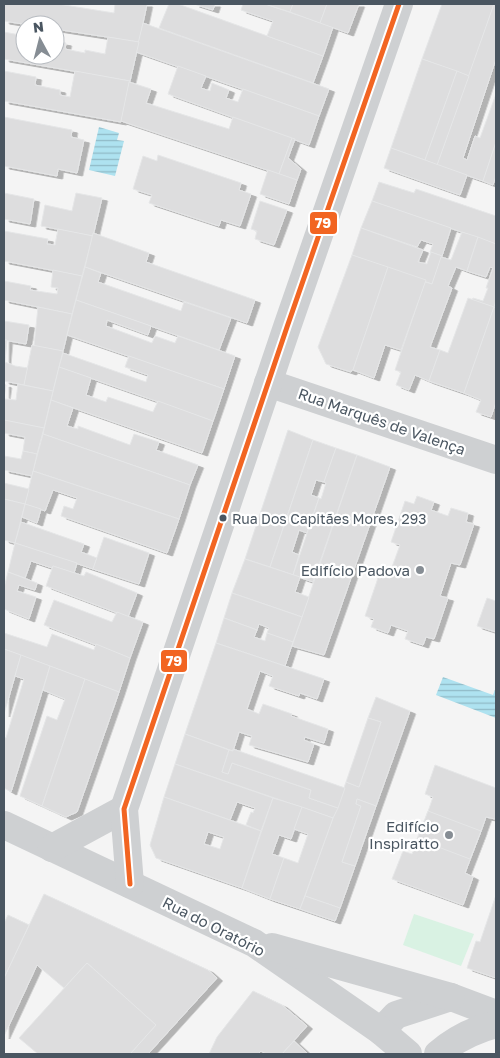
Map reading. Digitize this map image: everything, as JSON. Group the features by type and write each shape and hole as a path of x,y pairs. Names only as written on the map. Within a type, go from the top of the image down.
{"street":[{"path":"130,884 124,809 399,4"},
{"name":"Rua Marquês de Valença","path":"268,383 496,460"},
{"path":"52,848 124,809"},
{"name":"Rua do Oratório","path":"4,825 254,943 380,1031 408,1054"},
{"path":"254,943 367,972 451,997 496,1014"},
{"path":"380,1031 396,1015 451,997"},
{"path":"438,1054 470,1032 496,1024"}],"green space":[{"path":"414,914 474,934 461,966 403,945"}],"water":[{"path":"99,127 119,133 117,140 124,141 115,176 89,170"},
{"path":"443,677 493,695 496,687 496,718 436,695"}],"building":[{"path":"4,4 58,4 114,13 115,4 147,4 139,42 65,31 65,15 15,15 15,23 4,21"},
{"path":"169,4 178,4 323,56 313,83 159,28"},
{"path":"194,4 215,4 213,10"},
{"path":"243,4 265,4 333,27 323,56 267,36 273,21 241,10"},
{"path":"265,4 293,4 290,12"},
{"path":"293,4 327,4 320,23 290,12"},
{"path":"327,4 359,4 348,33 320,23"},
{"path":"442,4 494,4 469,76 422,59"},
{"path":"494,4 496,4 496,59 463,158 467,160 475,136 480,138 496,94 496,142 483,181 437,165"},
{"path":"143,23 329,89 319,116 136,52"},
{"path":"4,32 15,34 15,61 4,59"},
{"path":"108,37 139,42 130,81 38,65 65,65 65,49 105,54"},
{"path":"422,59 457,71 425,160 391,148"},
{"path":"178,66 206,76 201,88 210,91 212,83 229,90 226,98 238,102 243,89 319,116 309,145 168,94"},
{"path":"4,71 36,77 35,85 60,90 60,95 70,97 75,71 130,81 121,122 4,101"},
{"path":"457,71 469,76 437,165 425,160"},
{"path":"129,82 151,89 146,103 229,129 233,117 292,138 279,174 121,121"},
{"path":"4,117 72,130 71,137 84,140 77,173 58,169 57,176 4,166"},
{"path":"292,138 295,139 288,158 301,169 297,180 279,174"},
{"path":"496,142 496,176 493,185 483,181"},
{"path":"391,148 467,175 460,195 384,168"},
{"path":"158,155 241,183 239,190 251,194 240,226 221,220 219,226 149,203 152,195 133,189 143,156 157,161"},
{"path":"268,170 297,180 289,204 260,194"},
{"path":"379,182 414,193 416,189 496,216 496,244 372,201"},
{"path":"4,193 34,199 30,224 4,219"},
{"path":"76,193 102,198 93,236 41,226 45,205 72,211"},
{"path":"260,201 287,210 274,245 255,239 257,231 251,229"},
{"path":"372,201 451,228 442,256 430,252 433,244 421,240 417,247 361,228"},
{"path":"361,228 423,250 418,262 427,264 431,252 442,256 432,284 352,255"},
{"path":"58,229 93,236 82,276 4,261 4,231 48,239 47,244 55,245"},
{"path":"462,232 478,237 467,271 456,267 448,286 452,288 430,347 440,350 429,381 415,375 409,390 396,385 401,372 395,370 425,282 432,284 441,257 451,260"},
{"path":"93,233 149,253 146,262 255,300 247,323 85,267"},
{"path":"478,237 496,244 496,300 494,307 472,300 473,298 483,301 493,268 490,267 486,277 467,271"},
{"path":"352,255 388,267 351,372 326,364 318,347"},
{"path":"85,267 101,273 98,282 181,311 184,302 231,318 219,350 76,300"},
{"path":"388,267 426,280 401,350 385,345 374,378 353,370"},
{"path":"53,270 82,276 72,314 4,300 4,281 31,286 30,290 57,294 58,288 51,287"},
{"path":"468,298 494,307 464,393 429,381 440,350 448,353"},
{"path":"76,300 151,326 148,335 107,320 106,326 152,343 155,336 175,343 178,336 235,356 224,389 67,335"},
{"path":"38,307 72,314 63,351 34,346"},
{"path":"494,307 496,308 496,402 491,417 476,412 481,400 464,393"},
{"path":"4,321 29,325 26,344 4,340"},
{"path":"4,340 7,340 5,362 28,368 24,385 4,381"},
{"path":"32,345 63,351 53,391 24,385"},
{"path":"63,353 146,382 148,375 125,367 129,356 224,389 213,421 59,367"},
{"path":"59,367 91,378 86,395 106,402 108,397 153,412 158,401 213,421 202,453 51,400"},
{"path":"18,384 53,391 44,428 4,420 4,399 16,400"},
{"path":"51,400 73,408 67,426 78,429 78,426 130,445 134,434 159,442 156,450 198,465 190,485 43,434"},
{"path":"4,420 44,428 37,454 23,451 25,437 4,433"},
{"path":"288,430 313,440 270,567 245,559"},
{"path":"43,434 190,485 179,519 33,471"},
{"path":"313,440 336,448 324,482 316,480 311,495 319,498 307,533 299,530 292,552 299,555 293,575 270,567"},
{"path":"336,448 357,455 313,582 293,575 319,498 321,499 326,483 324,482"},
{"path":"23,451 37,454 32,476 4,470 4,456 21,459"},
{"path":"357,455 390,467 324,655 292,646"},
{"path":"33,471 179,519 167,553 61,516 64,506 73,509 77,498 53,490 45,511 25,504"},
{"path":"4,483 29,489 25,504 4,499"},
{"name":"Edifício Padova","path":"417,496 434,502 431,510 448,516 451,508 468,513 466,522 474,524 460,565 451,563 440,596 448,598 434,639 426,637 423,645 405,639 408,631 391,625 388,633 371,627 374,619 365,616 379,575 388,578 400,545 391,542 405,501 414,504"},
{"path":"4,499 25,504 15,543 4,540"},
{"path":"25,504 41,509 37,523 22,517"},
{"path":"21,522 84,544 81,552 97,558 93,569 15,543"},
{"path":"104,537 149,553 139,584 93,569"},
{"path":"15,543 77,563 74,573 31,561 25,578 8,572"},
{"path":"245,559 300,577 295,592 309,597 302,617 232,593"},
{"path":"53,566 84,576 86,572 137,593 128,617 46,586"},
{"path":"8,572 37,583 35,590 19,585 17,591 36,597 29,619 4,609 4,588"},
{"path":"232,593 302,617 293,642 267,633 269,628 259,624 257,630 224,618"},
{"path":"487,598 496,601 496,632 477,626"},
{"path":"54,600 112,622 117,612 143,622 130,658 44,625"},
{"path":"224,618 257,630 254,637 265,641 267,633 293,642 285,666 216,643"},
{"path":"4,633 47,647 52,634 94,650 96,644 130,658 119,692 4,649"},
{"path":"216,643 324,679 317,699 300,693 299,696 269,686 273,676 260,671 247,709 259,714 263,704 328,729 324,743 305,737 304,740 314,744 308,762 249,745 252,736 239,732 233,751 185,734"},
{"path":"4,649 21,655 4,714"},
{"path":"21,655 50,666 11,792 4,788 4,737 6,738 24,679 15,676"},
{"path":"50,666 85,679 42,806 20,796 47,716 57,720 65,699 43,690"},
{"path":"85,679 119,692 77,812 66,817 42,806"},
{"path":"376,697 410,711 376,806 357,799 356,804 361,806 342,862 355,866 340,908 305,896 346,782 359,787 381,722 368,718"},
{"path":"368,718 381,722 359,787 346,782"},
{"path":"185,734 229,750 222,772 228,774 232,763 311,790 309,798 338,808 333,818 175,764"},
{"path":"233,749 345,788 338,808 309,798 311,790 232,763 228,774 222,772 229,750 233,751"},
{"path":"175,764 273,798 261,831 246,825 251,812 253,813 255,808 237,802 230,820 164,797"},
{"name":"Edifício Inspiratto","path":"435,765 496,788 495,819 486,817 465,873 473,877 463,905 392,879 403,851 412,854 423,826 433,797 425,794"},
{"path":"164,797 261,831 242,888 156,858 150,845","holes":["208,832 224,837 220,849 204,844"]},
{"path":"273,798 302,807 291,839 279,835 272,854 284,858 270,899 242,888"},
{"path":"357,799 376,806 355,866 342,862 361,806 356,804"},
{"path":"302,807 333,818 300,909 270,899 284,858 298,863 308,834 294,829"},
{"path":"428,811 481,831 470,859 417,839"},
{"path":"44,894 208,970 217,978 148,1054 130,1054 156,1025 87,963 64,988 37,965 4,1036 4,978"},
{"path":"496,895 496,978 467,968 476,941 480,942"},
{"path":"305,896 340,908 335,921 300,909"},
{"path":"8,915 29,925 4,978 4,923"},
{"path":"87,963 156,1025 130,1054 38,1054 19,1038"},
{"path":"253,991 282,1005 307,1026 282,1054 266,1054 261,1051 258,1054 209,1054 217,1037"},
{"path":"294,1041 308,1054 282,1054"}],"transit line":[{"name":"79","path":"130,884 124,809 287,327 399,4"}],"place":[{"name":"Rua Dos Capitães Mores, 293","path":"223,518"},
{"name":"Edifício Padova","path":"420,570"},
{"name":"Edifício Inspiratto","path":"449,835"}]}
